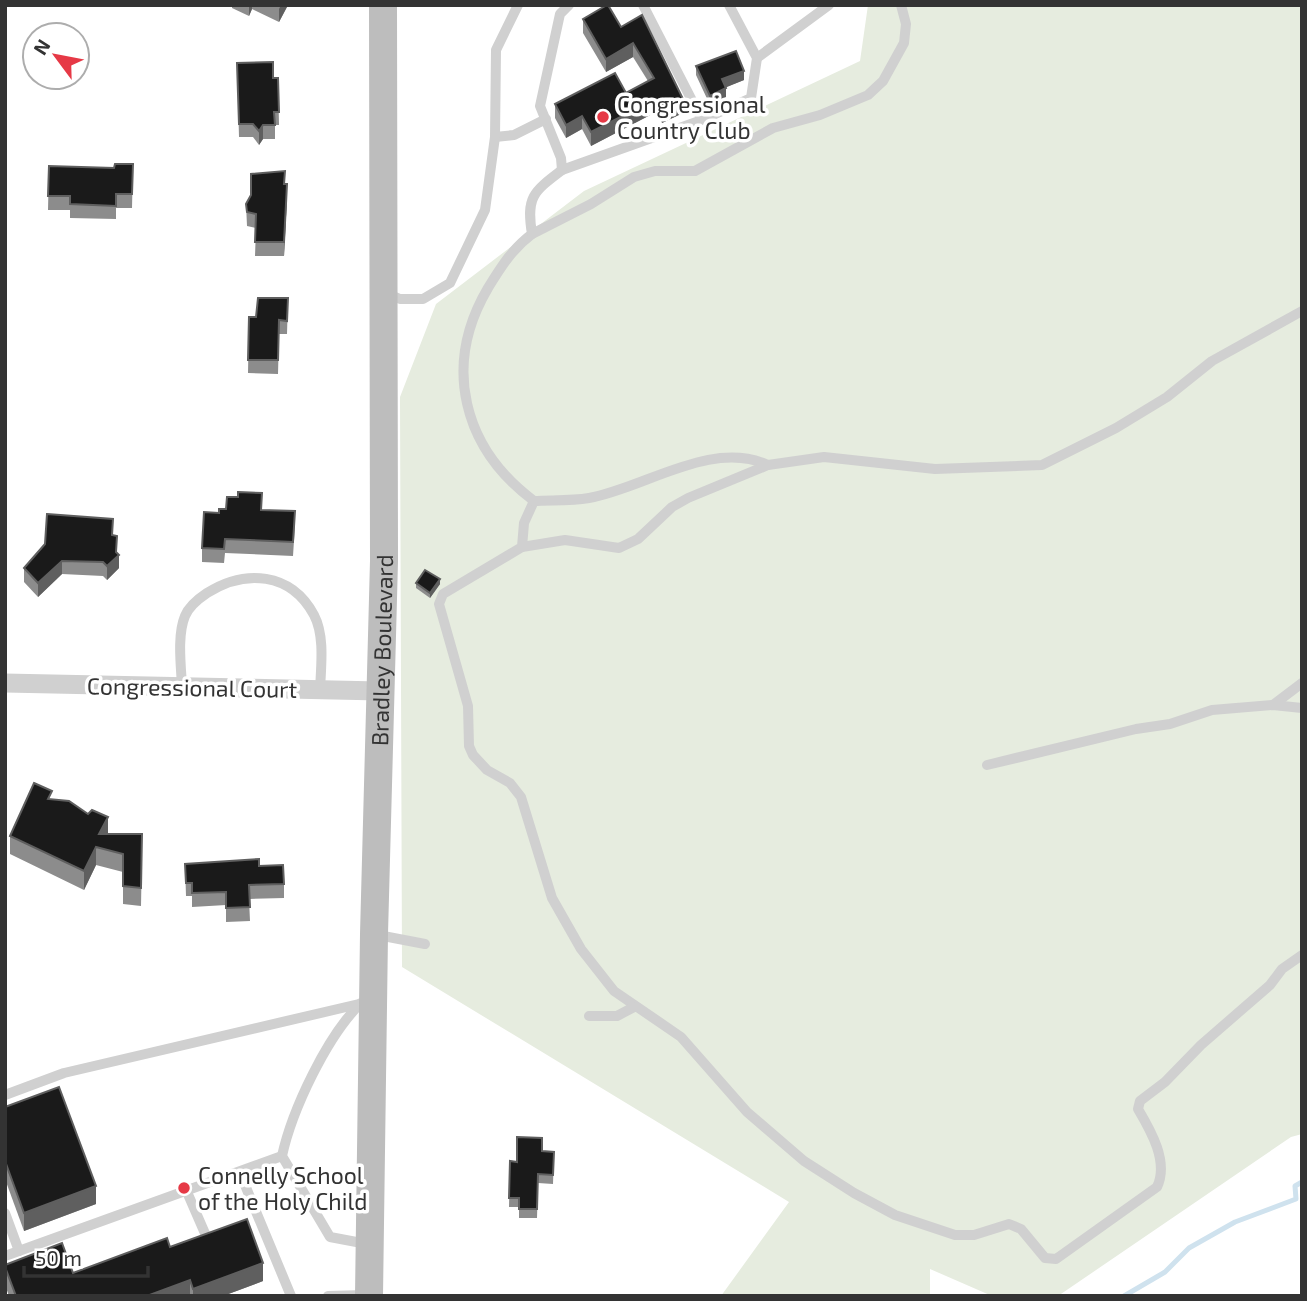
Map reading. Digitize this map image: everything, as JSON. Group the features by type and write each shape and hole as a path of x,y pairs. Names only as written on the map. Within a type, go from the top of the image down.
{"main road":[{"name":"Bradley Boulevard","path":"369,1295 367,1000 374,934 384,561 386,293 383,5"}],"street":[{"name":"Congressional Court","path":"5,683 380,691"}],"lane":[{"path":"386,293 400,299 423,299 450,283 485,210 495,137 496,50 518,5"},
{"path":"562,170 561,158 540,106 559,14 569,5"},
{"path":"643,5 702,120"},
{"path":"532,234 530,201 538,189 562,170 702,120 751,98 757,58 729,5"},
{"path":"757,58 796,32 829,5"},
{"path":"768,465 758,461 729,458 699,464 590,498 534,502 510,484 491,460 467,408 463,374 466,338 479,304 503,263 532,234 591,204 634,177 654,171 695,171 774,128 820,115 868,95 883,80 904,43 906,24 901,5"},
{"path":"495,137 514,135 546,119"},
{"path":"1302,312 1212,361 1167,397 1116,428 1042,465 935,469 824,457 768,465 688,498 673,507 638,539 619,548 565,540 522,547 443,594 439,604 467,706 469,746 473,755 487,770 510,783 521,797 552,898 581,949 614,991 681,1037 747,1112 804,1161 895,1215 955,1235 974,1235 1009,1224 1021,1229 1045,1258 1056,1259 1157,1187 1162,1176 1161,1162 1138,1109 1140,1101 1165,1082 1201,1045 1270,985 1282,969 1302,955"},
{"path":"522,547 524,523 534,502"},
{"path":"182,686 184,617 194,603 237,578 263,578 288,586 315,616 320,636 320,690"},
{"path":"1273,705 1302,683"},
{"path":"987,765 1136,729 1170,724 1212,710 1273,705 1302,708"},
{"path":"374,934 425,944"},
{"path":"5,1095 64,1073 367,1000"},
{"path":"367,1000 319,1064 288,1127 282,1156 330,1237 370,1244"},
{"path":"589,1016 617,1016 634,1007"},
{"path":"5,1256 282,1156"},
{"path":"240,1173 291,1296"},
{"path":"187,1192 207,1237"},
{"path":"5,1213 19,1251"},
{"path":"328,1296 369,1295"}],"shaded area":[{"name":"Congressional Country Club","path":"868,5 1302,5 1302,1134 1291,1137 1058,1296 992,1296 930,1269 930,1296 721,1296 789,1202 402,967 400,397 436,304 584,191 860,61"}],"building":[{"path":"608,5 621,27 642,15 683,99 662,109 656,99 591,132 582,116 566,125 555,104 615,73 626,93 654,78 633,43 606,59 583,19"},
{"path":"736,51 744,71 722,79 726,88 710,96 696,66"},
{"path":"273,62 273,78 278,78 279,112 274,112 275,125 263,125 259,131 253,124 239,124 237,63"},
{"path":"115,164 133,164 132,194 116,194 116,206 70,204 70,196 48,196 49,166 114,168"},
{"path":"285,171 284,184 287,184 284,242 255,242 256,214 247,212 246,204 251,195 251,174"},
{"path":"258,298 288,298 287,321 279,320 278,360 248,360 249,317 256,317"},
{"path":"238,492 262,493 261,510 295,511 293,542 225,539 224,549 202,548 204,512 219,513 219,509 226,509 227,497 238,497"},
{"path":"47,514 113,519 112,535 117,536 116,552 119,555 107,566 103,562 62,561 38,583 24,568 45,544"},
{"path":"425,570 440,579 430,593 416,583"},
{"path":"34,783 52,791 48,799 69,801 88,814 92,810 108,817 99,834 142,834 141,888 123,886 123,854 96,847 84,871 10,836"},
{"path":"259,859 259,866 283,865 284,884 249,885 250,907 226,908 226,892 192,893 192,883 186,883 185,864"},
{"path":"59,1087 96,1186 24,1213 5,1161 5,1107"},
{"path":"517,1137 542,1138 542,1151 554,1152 553,1175 538,1174 537,1209 519,1209 519,1198 509,1198 510,1161 517,1162"},
{"path":"247,1219 263,1263 193,1289 190,1280 147,1296 16,1296 5,1267 62,1243 73,1273 167,1238 170,1247"}],"waterway":[{"path":"1124,1296 1165,1272 1189,1248 1235,1222 1296,1199 1295,1186 1302,1182"}],"place":[{"name":"Congressional Country Club","path":"603,117"},
{"name":"Connelly School of the Holy Child","path":"184,1188"}]}
